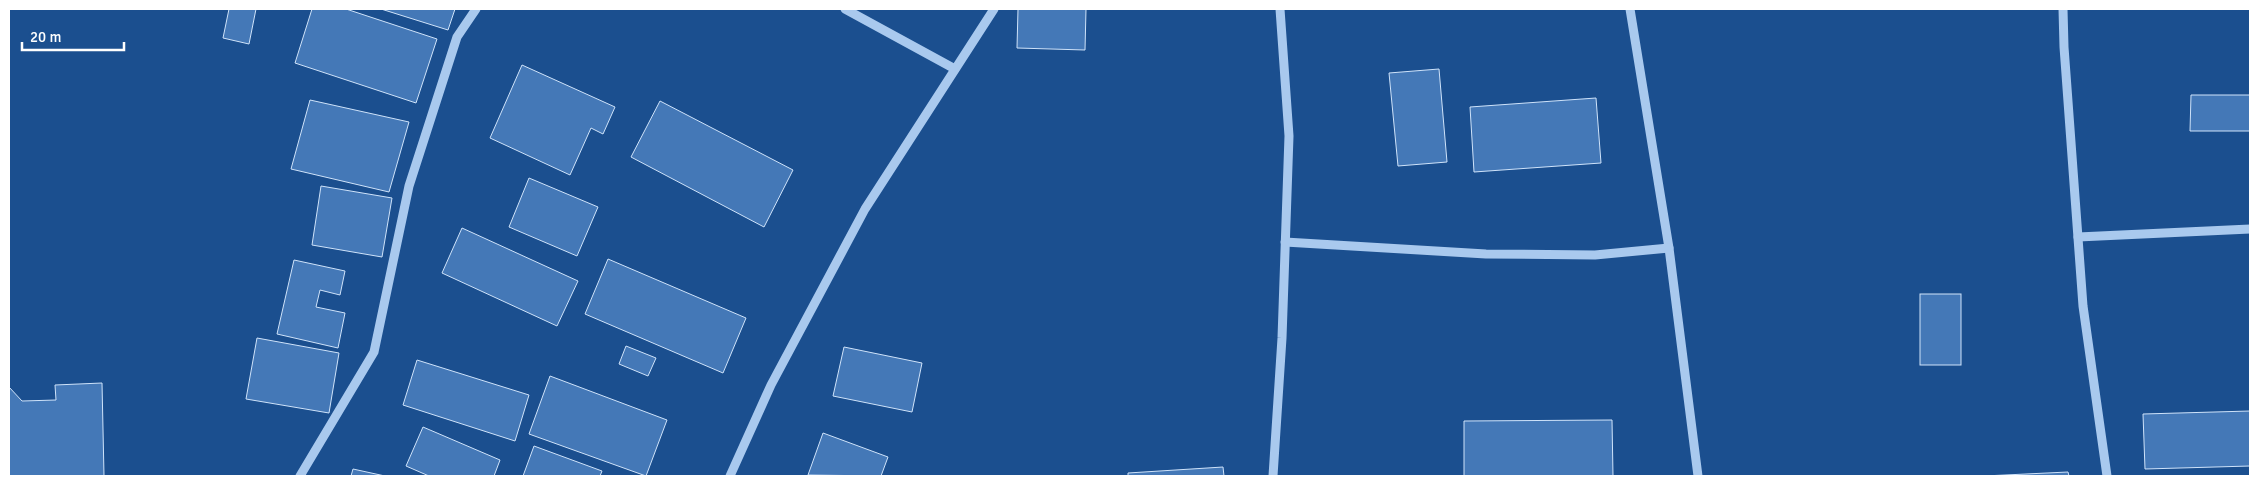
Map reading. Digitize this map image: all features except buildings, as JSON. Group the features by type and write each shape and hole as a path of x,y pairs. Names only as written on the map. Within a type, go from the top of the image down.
{"street":[{"path":"300,476 374,352 409,186 457,37 476,9"},
{"path":"845,9 955,70"},
{"path":"730,476 771,385 864,209 994,9"},
{"path":"1273,476 1289,136 1280,9"},
{"path":"1630,9 1669,248 1698,476"},
{"path":"2063,9 2064,47 2083,306 2107,476"},
{"path":"2078,237 2250,229"},
{"path":"1285,242 1486,254 1595,255 1669,248"}]}
